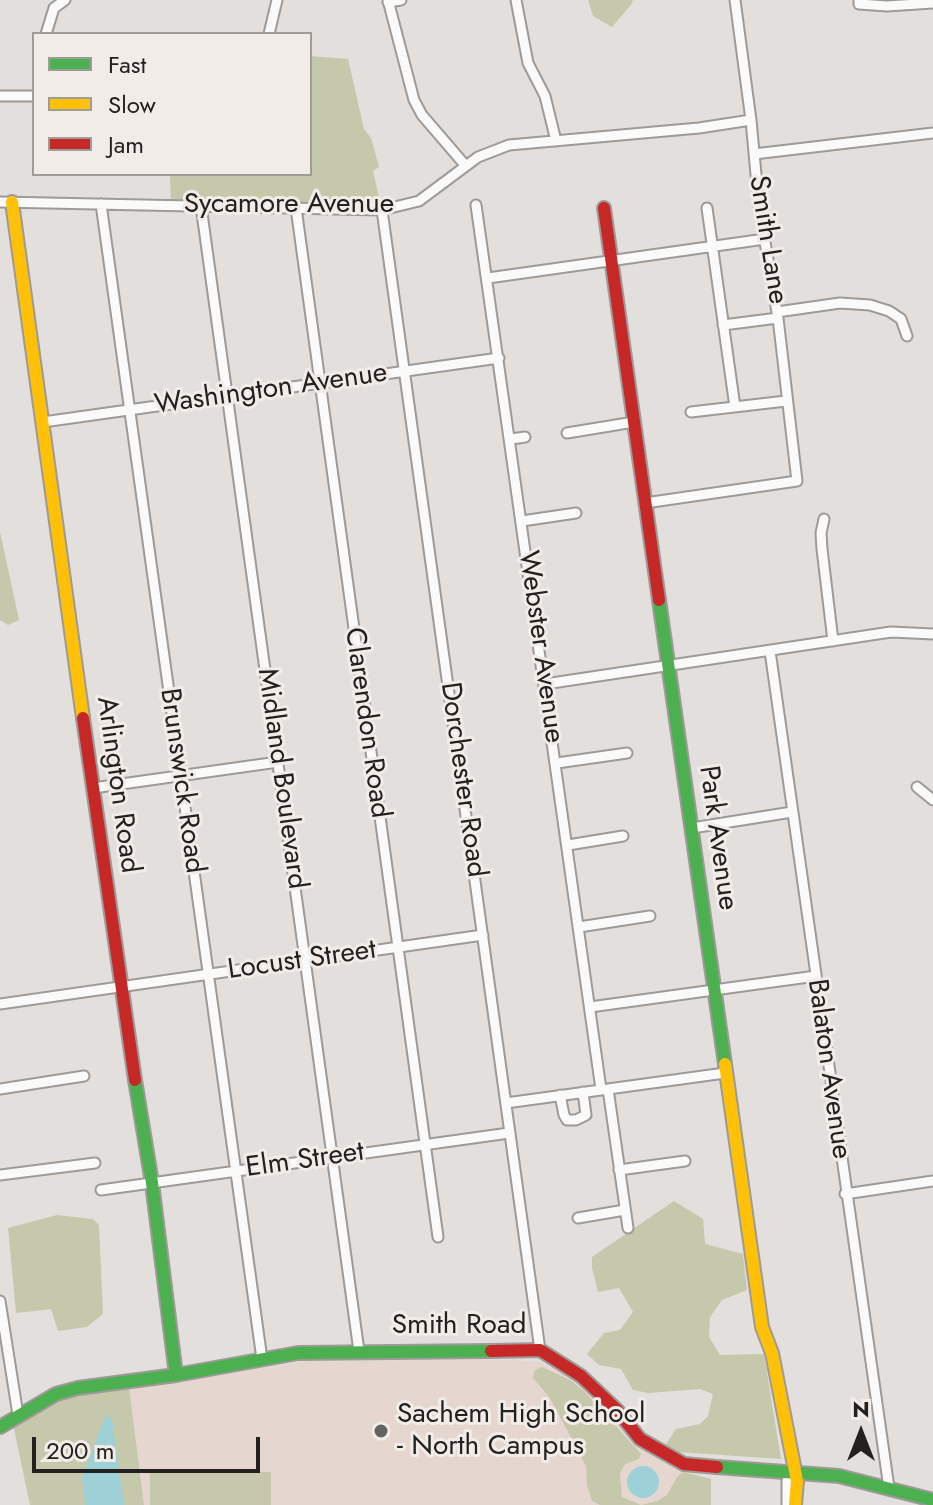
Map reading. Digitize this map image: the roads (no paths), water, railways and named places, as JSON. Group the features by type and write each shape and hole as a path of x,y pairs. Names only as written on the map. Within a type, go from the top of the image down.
{"street":[{"path":"47,32 54,8 65,0"},
{"path":"269,32 277,0"},
{"path":"401,0 388,1 414,100 422,115 465,165"},
{"path":"516,0 528,63 545,96 556,141"},
{"name":"Smith Lane","path":"645,503 797,481 778,315 759,207 735,0"},
{"path":"859,2 887,6 933,3"},
{"path":"0,96 32,96"},
{"name":"Sycamore Avenue","path":"6,202 382,210 419,201 465,165 509,145 699,128 751,120"},
{"path":"754,154 933,133"},
{"name":"Arlington Road","path":"6,202 43,422 120,985 152,1183 176,1375"},
{"name":"Brunswick Road","path":"101,204 262,1359"},
{"name":"Webster Avenue","path":"476,205 590,1007 628,1228"},
{"name":"Midland Boulevard","path":"201,206 359,1351"},
{"name":"Clarendon Road","path":"296,208 438,1237"},
{"name":"Park Avenue","path":"604,208 762,1327 772,1353 797,1481 795,1505"},
{"path":"707,208 735,407"},
{"name":"Dorchester Road","path":"382,210 540,1350"},
{"path":"488,278 765,239"},
{"path":"723,325 840,303 884,308 901,319 907,336"},
{"name":"Washington Avenue","path":"43,422 499,358"},
{"path":"691,412 786,401"},
{"path":"567,433 634,422"},
{"path":"511,439 525,437"},
{"path":"522,521 576,513"},
{"path":"824,519 822,549 833,641"},
{"path":"545,684 900,631 933,634"},
{"name":"Balaton Avenue","path":"770,651 889,1488"},
{"path":"557,763 627,753"},
{"path":"93,788 278,762"},
{"path":"917,787 933,800"},
{"path":"692,828 792,812"},
{"path":"568,845 623,836"},
{"path":"579,927 650,916"},
{"name":"Locust Street","path":"0,1004 483,935"},
{"path":"590,1007 816,976"},
{"path":"506,1103 725,1073"},
{"path":"0,1089 84,1076"},
{"path":"560,1095 567,1120 576,1120 586,1115 583,1092"},
{"name":"Elm Street","path":"101,1190 509,1133"},
{"path":"619,1170 685,1161"},
{"path":"0,1175 95,1163"},
{"path":"845,1194 933,1181"},
{"path":"578,1218 625,1210"},
{"path":"0,1301 18,1415"},
{"name":"Smith Road","path":"0,1427 56,1394 78,1388 176,1375 298,1353 540,1350 581,1376 617,1410 640,1439 684,1464 839,1476 933,1500"},
{"path":"787,1505 787,1481 794,1471"}],"water":[{"path":"109,1414 124,1505 86,1505 82,1479 103,1422"},
{"path":"643,1466 654,1471 659,1482 654,1493 643,1498 632,1493 627,1482 632,1471"}],"place":[{"name":"Sachem High School - North Campus","path":"381,1431"}]}
